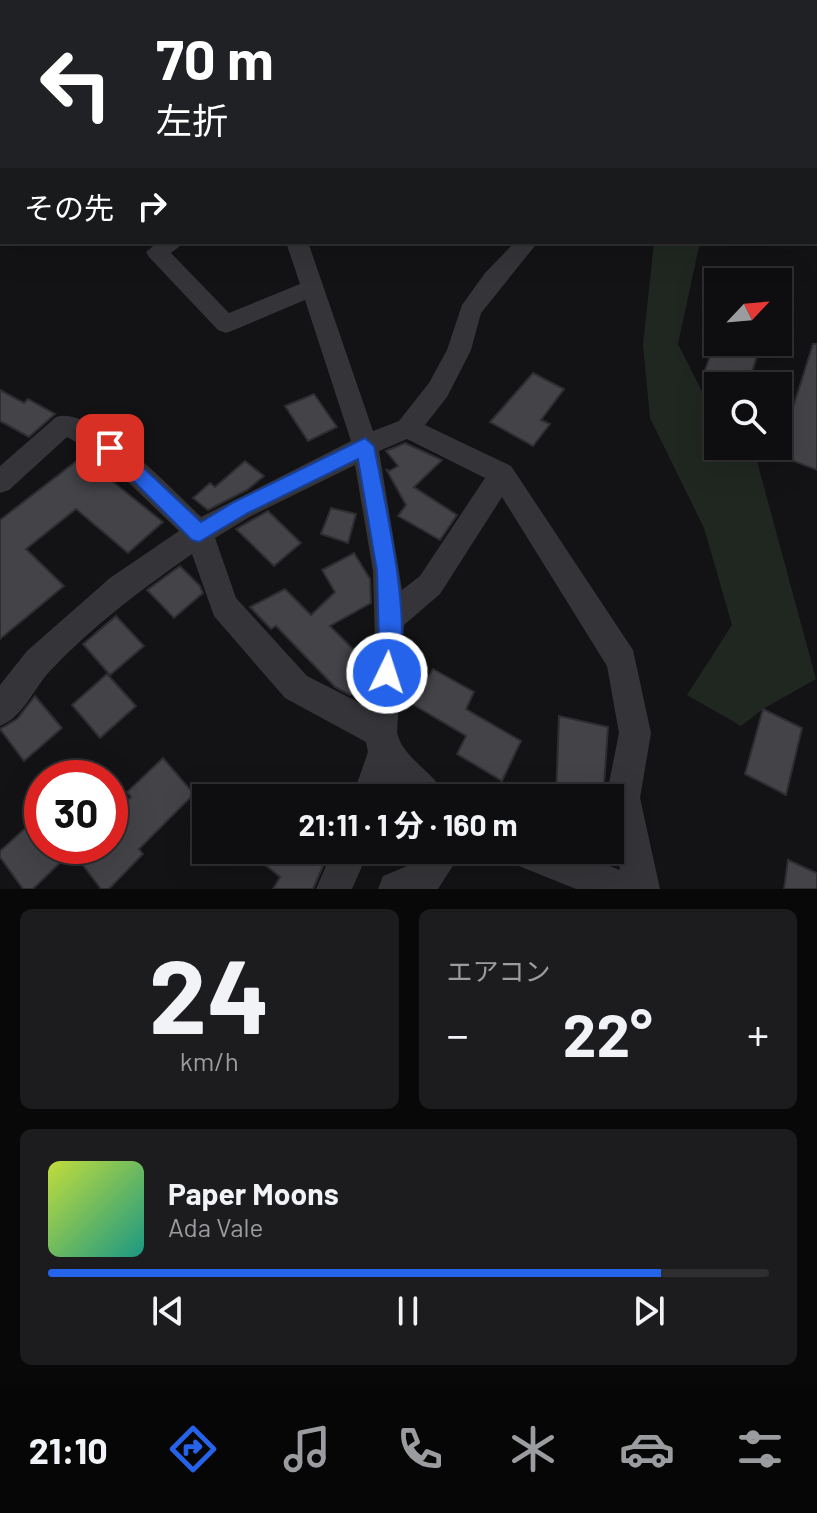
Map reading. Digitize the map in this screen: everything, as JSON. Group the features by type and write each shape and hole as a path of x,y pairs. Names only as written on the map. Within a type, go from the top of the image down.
{"street":[{"path":"171,244 157,252 226,324 313,287"},
{"path":"298,244 365,446 387,571 390,643 383,742 372,784"},
{"path":"0,710 38,662 120,588 199,533 241,508 408,428 438,390 459,350 470,311 493,279 525,244"},
{"path":"0,482 65,424 110,448 199,533 224,606 296,687 383,742 418,784"},
{"path":"408,428 502,474 622,661 635,733 623,798 642,889"},
{"path":"389,619 430,585 502,474"},
{"path":"334,889 345,864"},
{"path":"396,889 425,877 435,864"},
{"path":"558,864 623,889"}],"shaded area":[{"path":"654,244 700,244 678,344 704,395 704,460 757,460 816,679 763,709 741,726 687,695 732,625 704,528 650,418 643,345"}],"building":[{"path":"813,344 817,344 817,470 791,460 792,411"},
{"path":"710,356 757,356 752,372 704,372"},
{"path":"533,373 564,389 541,420 550,424 533,446 490,422"},
{"path":"0,390 24,403 28,399 55,414 29,437 0,421"},
{"path":"314,394 337,427 308,441 285,406"},
{"path":"405,443 442,460 414,487 457,515 440,540 398,516 406,505 386,469 389,471 398,466 386,451"},
{"path":"88,452 118,476 112,481 163,522 128,553 76,509 26,549 64,586 0,639 0,520"},
{"path":"245,461 264,476 247,490 208,510 193,498 210,483 215,487"},
{"path":"331,508 356,514 348,543 321,534"},
{"path":"268,511 301,543 274,566 236,529"},
{"path":"354,553 370,579 371,603 330,626 370,666 368,677 350,695 335,687 276,626 271,629 250,607 285,589 311,615 335,592 322,570"},
{"path":"180,566 203,593 174,618 147,590"},
{"path":"116,616 144,646 110,675 83,644"},
{"path":"433,669 474,692 466,709 521,741 502,781 457,754 466,736 412,704"},
{"path":"107,674 136,706 100,738 72,705"},
{"path":"35,696 62,728 24,761 0,729 17,719"},
{"path":"763,709 802,728 786,795 745,774"},
{"path":"559,716 608,727 604,784 557,784"},
{"path":"163,758 192,792 192,796 139,849 143,854 109,889 101,889 82,864 128,864 128,800 131,797 128,791"},
{"path":"24,829 24,864 59,864 33,889 23,889 0,857 0,851"},
{"path":"788,860 817,873 817,889 784,889"},
{"path":"264,864 324,864 313,889 273,889 280,877"}],"route":[{"path":"110,448 199,533 241,508 365,446 387,571 390,643 387,673"}]}
